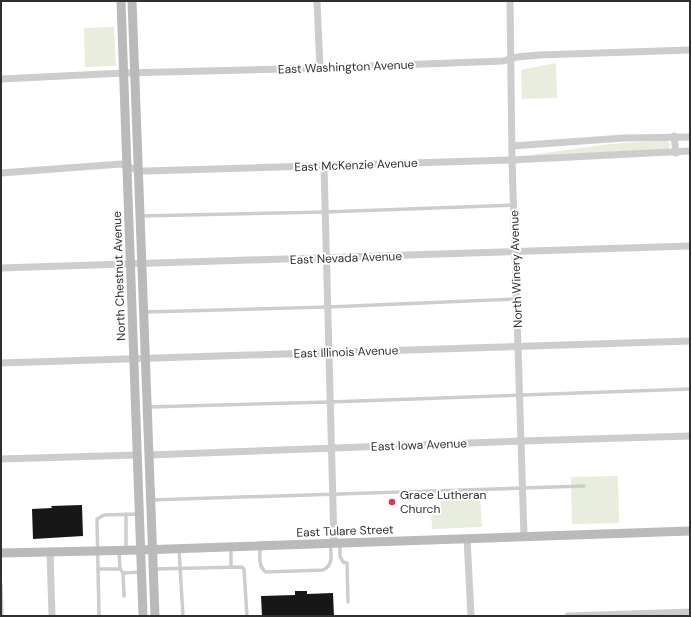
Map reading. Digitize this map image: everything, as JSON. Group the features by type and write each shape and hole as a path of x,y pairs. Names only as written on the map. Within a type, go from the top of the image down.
{"main road":[{"name":"North Chestnut Avenue","path":"121,1 143,616"},
{"name":"North Chestnut Avenue","path":"132,1 155,616"},
{"path":"135,408 141,419 143,451 148,456"},
{"name":"East Tulare Street","path":"1,553 140,550 690,531"}],"street":[{"path":"317,1 320,68"},
{"name":"North Winery Avenue","path":"510,1 512,160 524,536"},
{"name":"East Washington Avenue","path":"1,79 124,73 320,68 503,61 539,55 690,50"},
{"path":"674,136 676,153"},
{"path":"512,146 624,138 690,136"},
{"name":"East McKenzie Avenue","path":"1,173 121,164 139,171 512,160 676,153 690,151"},
{"path":"324,166 332,495 335,543"},
{"name":"East Nevada Avenue","path":"1,268 327,259 515,251 690,246"},
{"name":"East Illinois Avenue","path":"1,363 690,341"},
{"name":"East Iowa Avenue","path":"148,456 521,441 690,436"},
{"path":"1,459 137,455"},
{"path":"467,538 471,616"},
{"path":"50,552 52,616"},
{"path":"568,616 639,615 690,612"}],"lane":[{"path":"141,216 325,212 514,205"},
{"path":"144,312 328,307 516,299"},
{"path":"147,407 690,389"},
{"path":"150,500 584,486"},
{"path":"124,596 123,573 120,569 126,514"},
{"path":"99,616 98,519 104,515 139,514"},
{"path":"260,546 262,570 270,572 323,570 328,568 330,565 335,543"},
{"path":"335,543 343,562 346,563 348,602"},
{"path":"230,546 231,567"},
{"path":"179,548 183,616"},
{"path":"153,569 244,568 247,616"},
{"path":"98,569 120,569"},
{"path":"123,573 141,572"},
{"path":"1,584 2,616"}],"shaded area":[{"path":"114,27 116,66 85,67 84,28"},
{"path":"556,63 557,98 522,99 521,70"},
{"path":"665,140 669,142 669,149 523,156 610,144"},
{"path":"618,476 619,523 572,524 571,477"},
{"path":"480,493 482,527 432,529 431,510 441,510 440,494"}],"building":[{"path":"82,505 83,536 33,539 32,509 52,508 51,506"},
{"path":"295,591 307,591 307,594 333,593 334,616 262,616 261,596 295,595"}],"place":[{"name":"Grace Lutheran Church","path":"392,502"}]}
